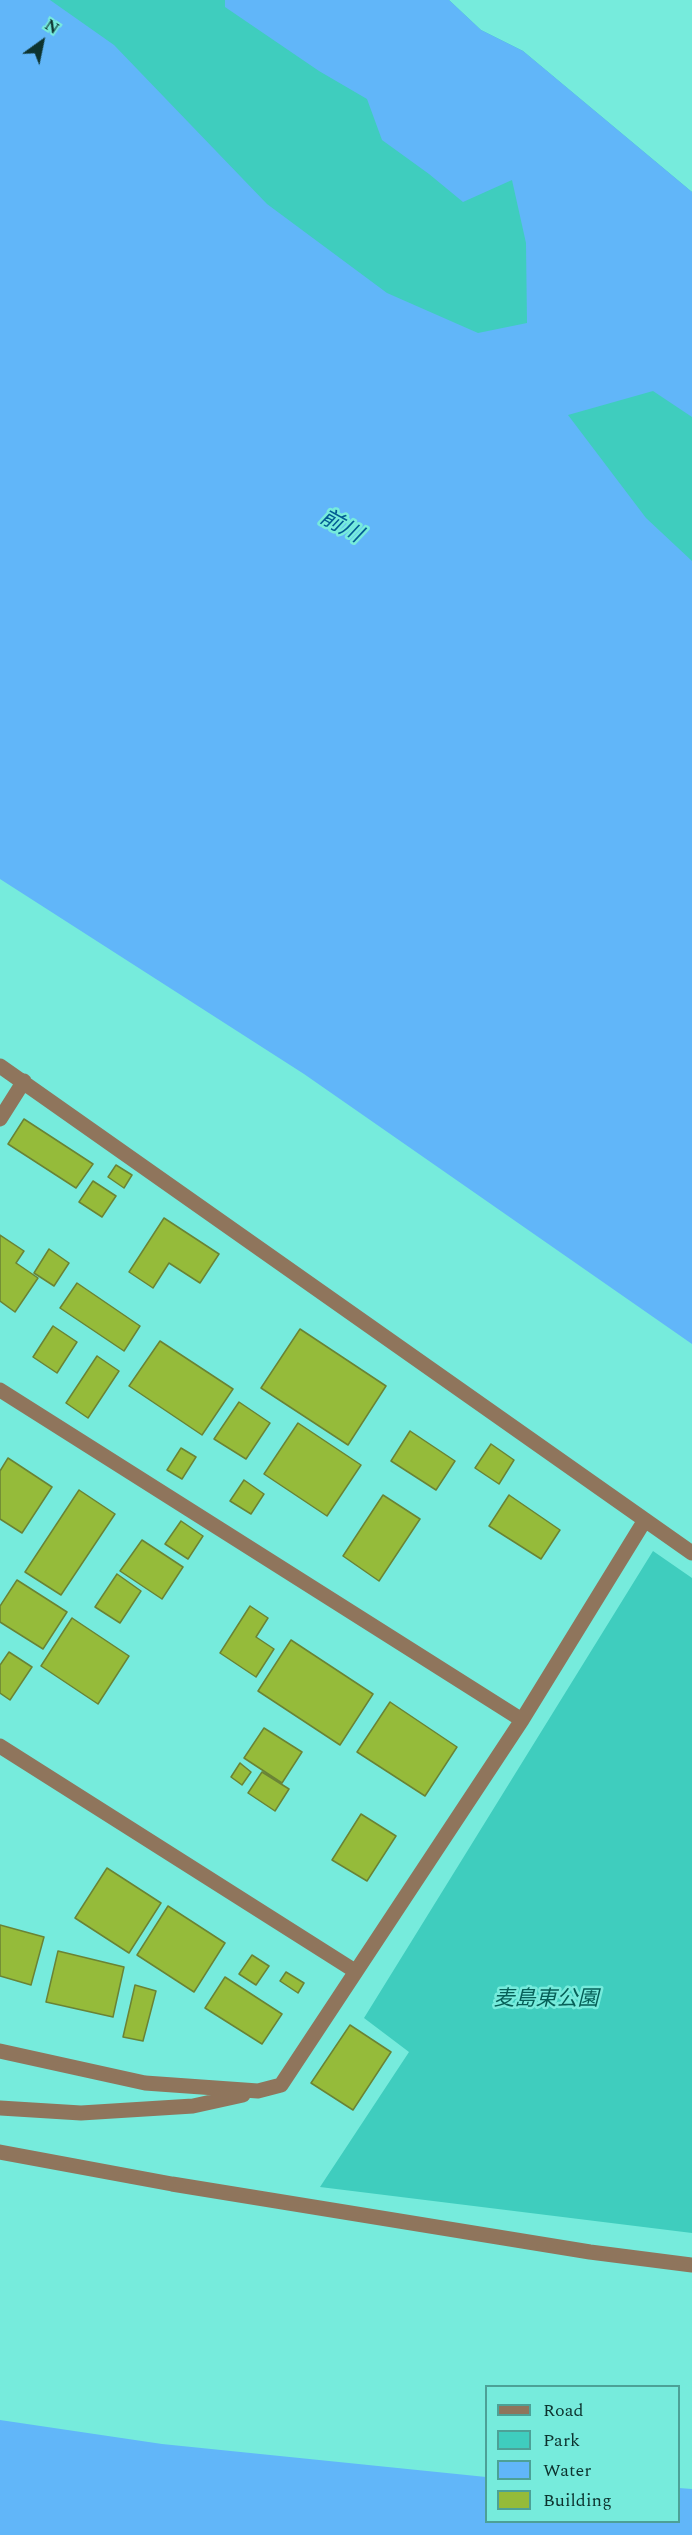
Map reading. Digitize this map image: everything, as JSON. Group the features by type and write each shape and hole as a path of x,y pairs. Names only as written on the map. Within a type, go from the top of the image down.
{"street":[{"path":"0,1066 692,1553"},
{"path":"0,1119 24,1081"},
{"path":"0,1390 522,1720"},
{"path":"0,2108 81,2113 182,2107 281,2085 522,1720 645,1520"},
{"path":"0,1746 355,1971"},
{"path":"0,2051 145,2083 258,2091"},
{"path":"0,2151 172,2184 590,2252 692,2265"}],"green space":[{"path":"0,0 449,0 481,30 523,51 692,192 692,662"},
{"name":"麦島東公園","path":"653,1551 692,1578 692,2233 320,2187 409,2052 364,2018"}],"water":[{"name":"前川","path":"0,0 50,0 114,45 267,204 387,293 478,333 527,323 526,243 512,180 463,202 382,140 367,99 319,71 225,7 225,0 449,0 481,30 523,51 692,192 692,417 653,391 568,415 646,518 692,561 692,1344 304,1074 0,879"},
{"path":"0,2420 162,2444 485,2477 485,2523 680,2523 680,2488 692,2489 692,2535 0,2535"}],"building":[{"path":"24,1119 93,1164 76,1188 8,1144"},
{"path":"116,1165 132,1175 124,1188 108,1177"},
{"path":"93,1181 116,1196 102,1217 79,1202"},
{"path":"164,1218 219,1254 200,1283 169,1263 153,1288 129,1272"},
{"path":"0,1235 24,1251 16,1263 38,1278 15,1312 0,1301"},
{"path":"49,1249 69,1263 54,1286 34,1273"},
{"path":"77,1283 140,1326 124,1351 60,1308"},
{"path":"53,1326 77,1342 57,1373 33,1357"},
{"path":"300,1329 386,1386 348,1445 261,1388"},
{"path":"160,1341 233,1389 202,1435 129,1386"},
{"path":"97,1356 119,1371 88,1418 66,1403"},
{"path":"239,1402 270,1423 246,1459 214,1439"},
{"path":"298,1423 361,1465 327,1516 264,1474"},
{"path":"410,1431 455,1461 436,1490 391,1461"},
{"path":"491,1444 514,1460 499,1484 475,1468"},
{"path":"181,1448 196,1457 182,1479 167,1470"},
{"path":"8,1458 52,1487 22,1533 0,1519 0,1471"},
{"path":"244,1480 264,1494 251,1514 230,1501"},
{"path":"79,1490 115,1514 61,1595 25,1572"},
{"path":"383,1495 420,1519 379,1581 343,1556"},
{"path":"509,1495 560,1530 541,1559 489,1526"},
{"path":"181,1521 203,1536 188,1559 165,1544"},
{"path":"142,1540 183,1567 162,1599 120,1571"},
{"path":"117,1574 141,1591 120,1623 95,1607"},
{"path":"17,1580 67,1612 43,1649 0,1622 0,1606"},
{"path":"250,1606 268,1618 256,1637 274,1649 256,1677 220,1653"},
{"path":"72,1618 129,1656 98,1704 41,1666"},
{"path":"291,1640 373,1694 340,1745 258,1691"},
{"path":"9,1652 32,1667 10,1700 0,1693 0,1665"},
{"path":"390,1702 457,1747 425,1796 357,1752"},
{"path":"264,1728 302,1752 282,1783 244,1758"},
{"path":"240,1763 251,1772 242,1785 231,1777"},
{"path":"262,1772 289,1789 275,1811 248,1793"},
{"path":"361,1814 396,1836 367,1881 332,1860"},
{"path":"107,1868 161,1903 129,1953 75,1918"},
{"path":"168,1906 225,1943 194,1992 137,1955"},
{"path":"0,1925 44,1937 31,1985 0,1976"},
{"path":"58,1951 124,1967 113,2017 46,2002"},
{"path":"252,1955 269,1966 256,1985 239,1974"},
{"path":"286,1972 304,1983 298,1993 280,1981"},
{"path":"225,1977 282,2014 262,2044 205,2008"},
{"path":"135,1985 156,1991 143,2041 123,2037"},
{"path":"350,2025 391,2052 353,2110 311,2083"}]}
